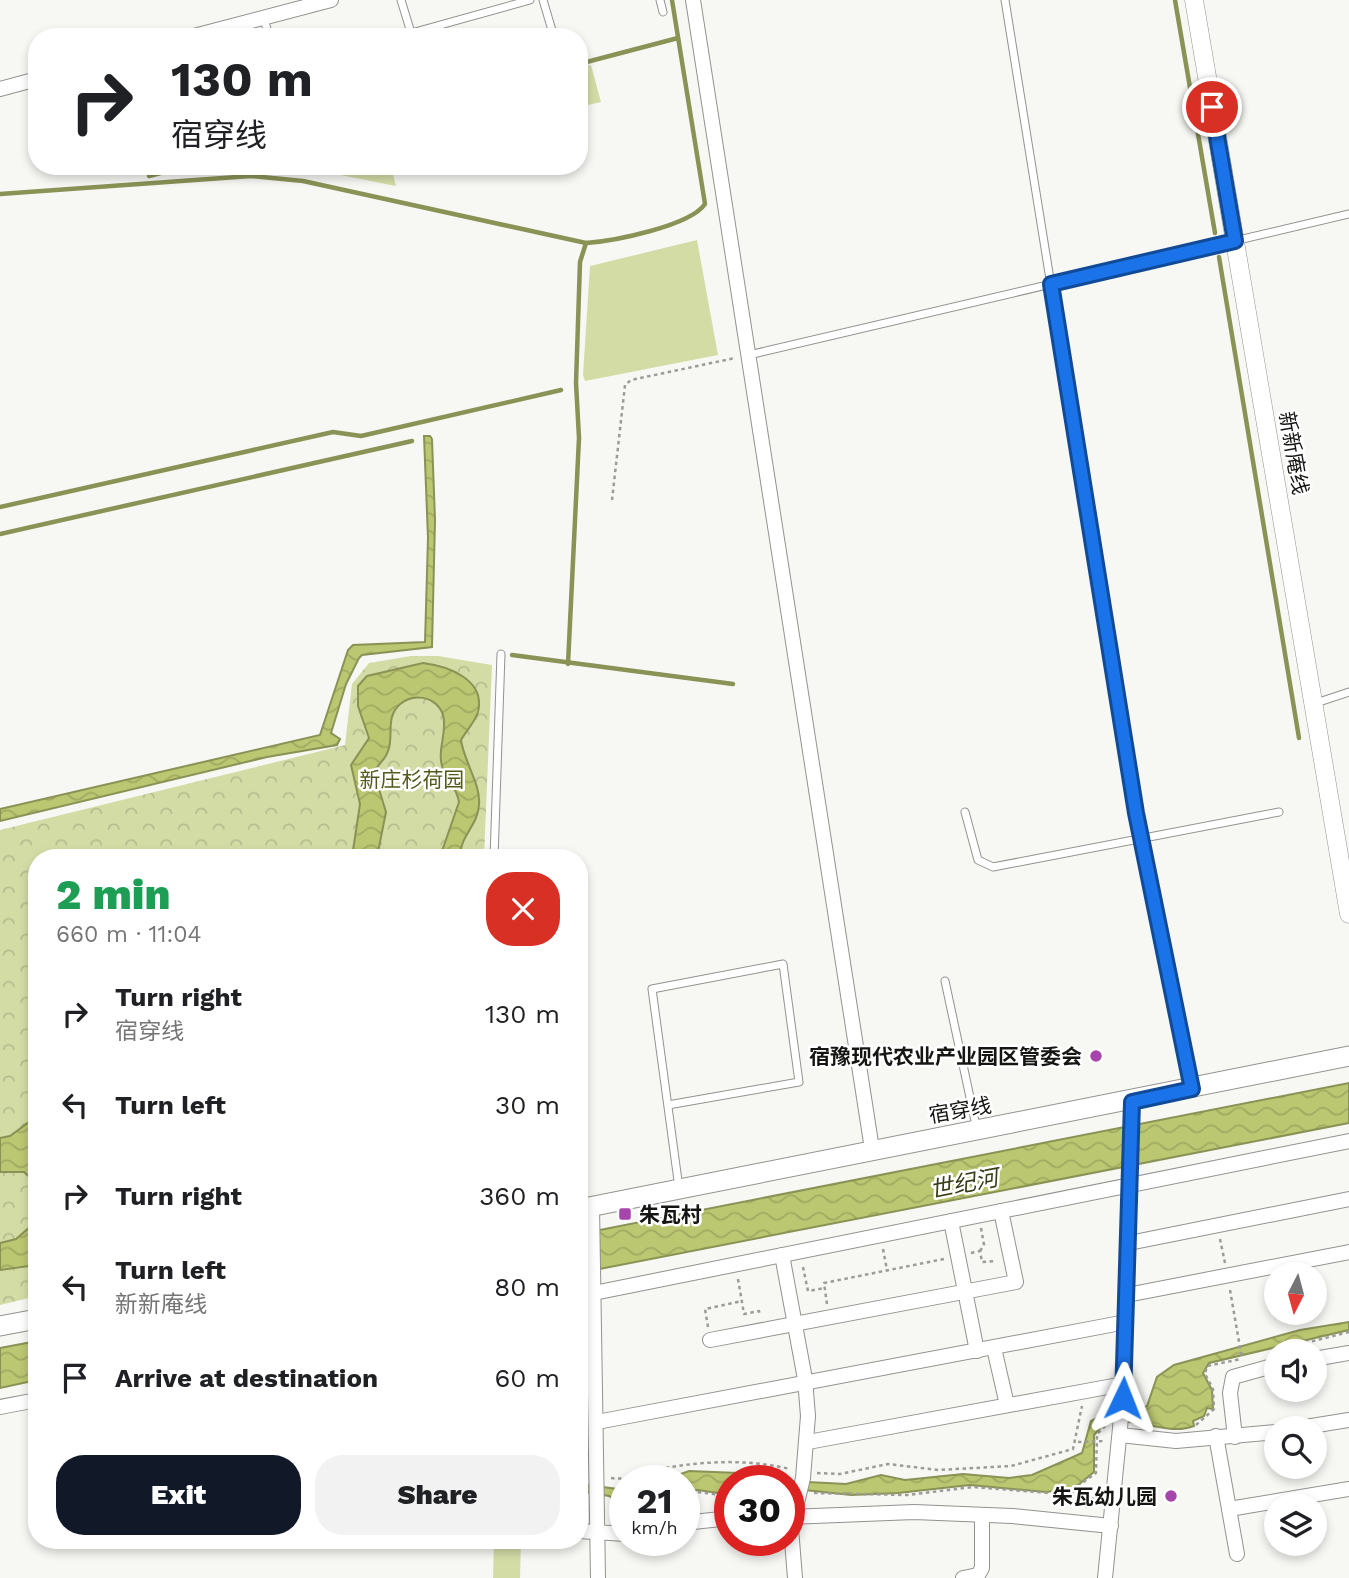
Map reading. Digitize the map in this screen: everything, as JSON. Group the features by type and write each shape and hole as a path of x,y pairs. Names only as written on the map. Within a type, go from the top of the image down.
{"main road":[{"name":"宿穿线","path":"588,1212 680,1188 872,1149 977,1130 1132,1111 1192,1089 1349,1056"},
{"path":"0,1326 28,1321"}],"street":[{"path":"225,28 331,0"},
{"path":"693,0 872,1149"},
{"name":"新新庵线","path":"1194,0 1349,914"},
{"path":"0,89 28,81"},
{"path":"1105,1578 1124,1384 1132,1111"},
{"path":"589,1292 1001,1212 1130,1181 1349,1141"},
{"path":"1129,1243 1349,1199"},
{"path":"588,1212 589,1292 597,1422 598,1578"},
{"path":"710,1340 1016,1282 1001,1212"},
{"path":"951,1222 977,1351"},
{"path":"1127,1295 1349,1252"},
{"path":"782,1255 806,1385 808,1442 805,1465"},
{"path":"597,1422 806,1385 1126,1322"},
{"path":"994,1348 1007,1405"},
{"path":"1327,1357 1349,1353"},
{"path":"1235,1437 1230,1383 1243,1366 1264,1361"},
{"path":"808,1442 1124,1384"},
{"path":"0,1407 28,1402"},
{"path":"1327,1424 1349,1420"},
{"path":"1121,1430 1176,1441 1264,1433"},
{"path":"1216,1436 1237,1554"},
{"path":"1229,1509 1349,1489"},
{"path":"805,1516 914,1512 1111,1526"},
{"path":"963,1578 978,1575 982,1568 982,1515"},
{"path":"588,1531 609,1532"},
{"path":"793,1556 795,1578"}],"lane":[{"path":"401,0 409,28"},
{"path":"435,28 530,0"},
{"path":"544,0 552,28"},
{"path":"660,0 663,12"},
{"path":"1005,0 1141,838 1192,1089"},
{"path":"264,18 267,28"},
{"path":"749,355 1349,214"},
{"path":"494,849 501,654"},
{"path":"1314,704 1349,692"},
{"path":"965,813 978,860 993,867 1279,812"},
{"path":"668,1105 799,1082 783,964 652,989 668,1105 680,1188"},
{"path":"945,981 977,1130"}],"path":[{"path":"612,500 625,385 631,380 749,355"},
{"path":"830,1317 824,1283 980,1251 984,1245 978,1216"},
{"path":"1217,1225 1243,1366"},
{"path":"881,1236 887,1270"},
{"path":"980,1251 982,1262 995,1259 1000,1285"},
{"path":"800,1252 808,1291 825,1288"},
{"path":"736,1265 744,1314 759,1311 762,1330"},
{"path":"710,1340 705,1309 742,1301"},
{"path":"1327,1340 1349,1332"},
{"path":"1193,1428 1214,1409 1213,1389 1205,1374 1207,1366 1243,1366 1251,1357"},
{"path":"805,1472 840,1474 888,1464 938,1470 1011,1466 1063,1454 1073,1449 1077,1442 1080,1412 1090,1390"},
{"path":"1071,1491 1096,1473 1097,1434 1104,1426 1121,1430"},
{"path":"1077,1442 1095,1441"},
{"path":"597,1476 624,1480 661,1469 720,1461 773,1465"},
{"path":"805,1493 839,1496 897,1495 973,1487 1038,1493 1071,1491 1087,1499 1098,1498 1115,1488"},
{"path":"1098,1498 1099,1504"},
{"path":"1087,1499 1085,1505 1089,1512"}],"green space":[{"path":"591,65 601,102 588,105 588,66"},
{"path":"340,175 393,175 396,186"},
{"path":"697,240 718,355 585,381 583,375 590,266"},
{"name":"新庄杉荷园","path":"411,656 438,656 492,665 484,849 28,849 28,1298 0,1305 0,830 345,745 352,684 369,663"},
{"path":"494,1549 521,1549 520,1578 493,1578"}],"water":[{"path":"424,436 430,436 432,439 435,520 432,647 362,655 359,658 346,684 331,733 340,739 337,745 267,757 0,821 0,809 320,735 348,650 353,645 425,642 428,538"},
{"path":"423,663 453,671 462,676 476,691 478,712 461,740 475,781 479,805 460,849 443,849 459,802 441,762 443,715 434,702 419,698 411,699 397,707 391,723 388,751 374,773 386,812 379,849 353,849 360,804 351,765 369,738 358,706 358,686 367,676"},
{"name":"世纪河","path":"1349,1083 1349,1123 588,1271 588,1232"},
{"path":"28,1123 28,1176 24,1172 0,1172 0,1138 10,1136"},
{"path":"28,1229 28,1266 0,1270 0,1243 16,1239"},
{"path":"1349,1322 1349,1330 1311,1339 1268,1339 1300,1330"},
{"path":"1264,1340 1264,1350 1209,1363 1203,1373 1212,1390 1213,1409 1207,1408 1204,1416 1193,1421 1194,1426 1172,1429 1127,1422 1104,1424 1094,1435 1094,1472 1073,1489 1046,1492 970,1485 851,1495 805,1490 805,1482 846,1484 881,1475 905,1480 963,1474 1009,1478 1032,1475 1082,1453 1091,1421 1105,1415 1147,1406 1157,1377 1174,1365"},
{"path":"28,1343 28,1382 0,1388 0,1348"},
{"path":"700,1471 714,1472 714,1492 700,1490"},
{"path":"588,1485 609,1488 609,1496 588,1492"}],"waterway":[{"path":"0,194 251,176 303,181 586,243 650,231 684,219 705,204 672,0"},
{"path":"1175,0 1215,233"},
{"path":"588,62 678,38"},
{"path":"568,664 579,438 576,383 580,262 586,243"},
{"path":"1219,257 1299,738"},
{"path":"0,507 333,432 361,436 561,390"},
{"path":"0,534 412,441"},
{"path":"512,655 733,684"}],"place":[{"name":"宿豫现代农业产业园区管委会","path":"1096,1056"},
{"name":"朱瓦村","path":"625,1214"},
{"name":"朱瓦幼儿园","path":"1171,1496"}],"route":[{"path":"1123,1398 1132,1102 1192,1089 1136,813 1051,284 1235,241 1212,107"}]}
